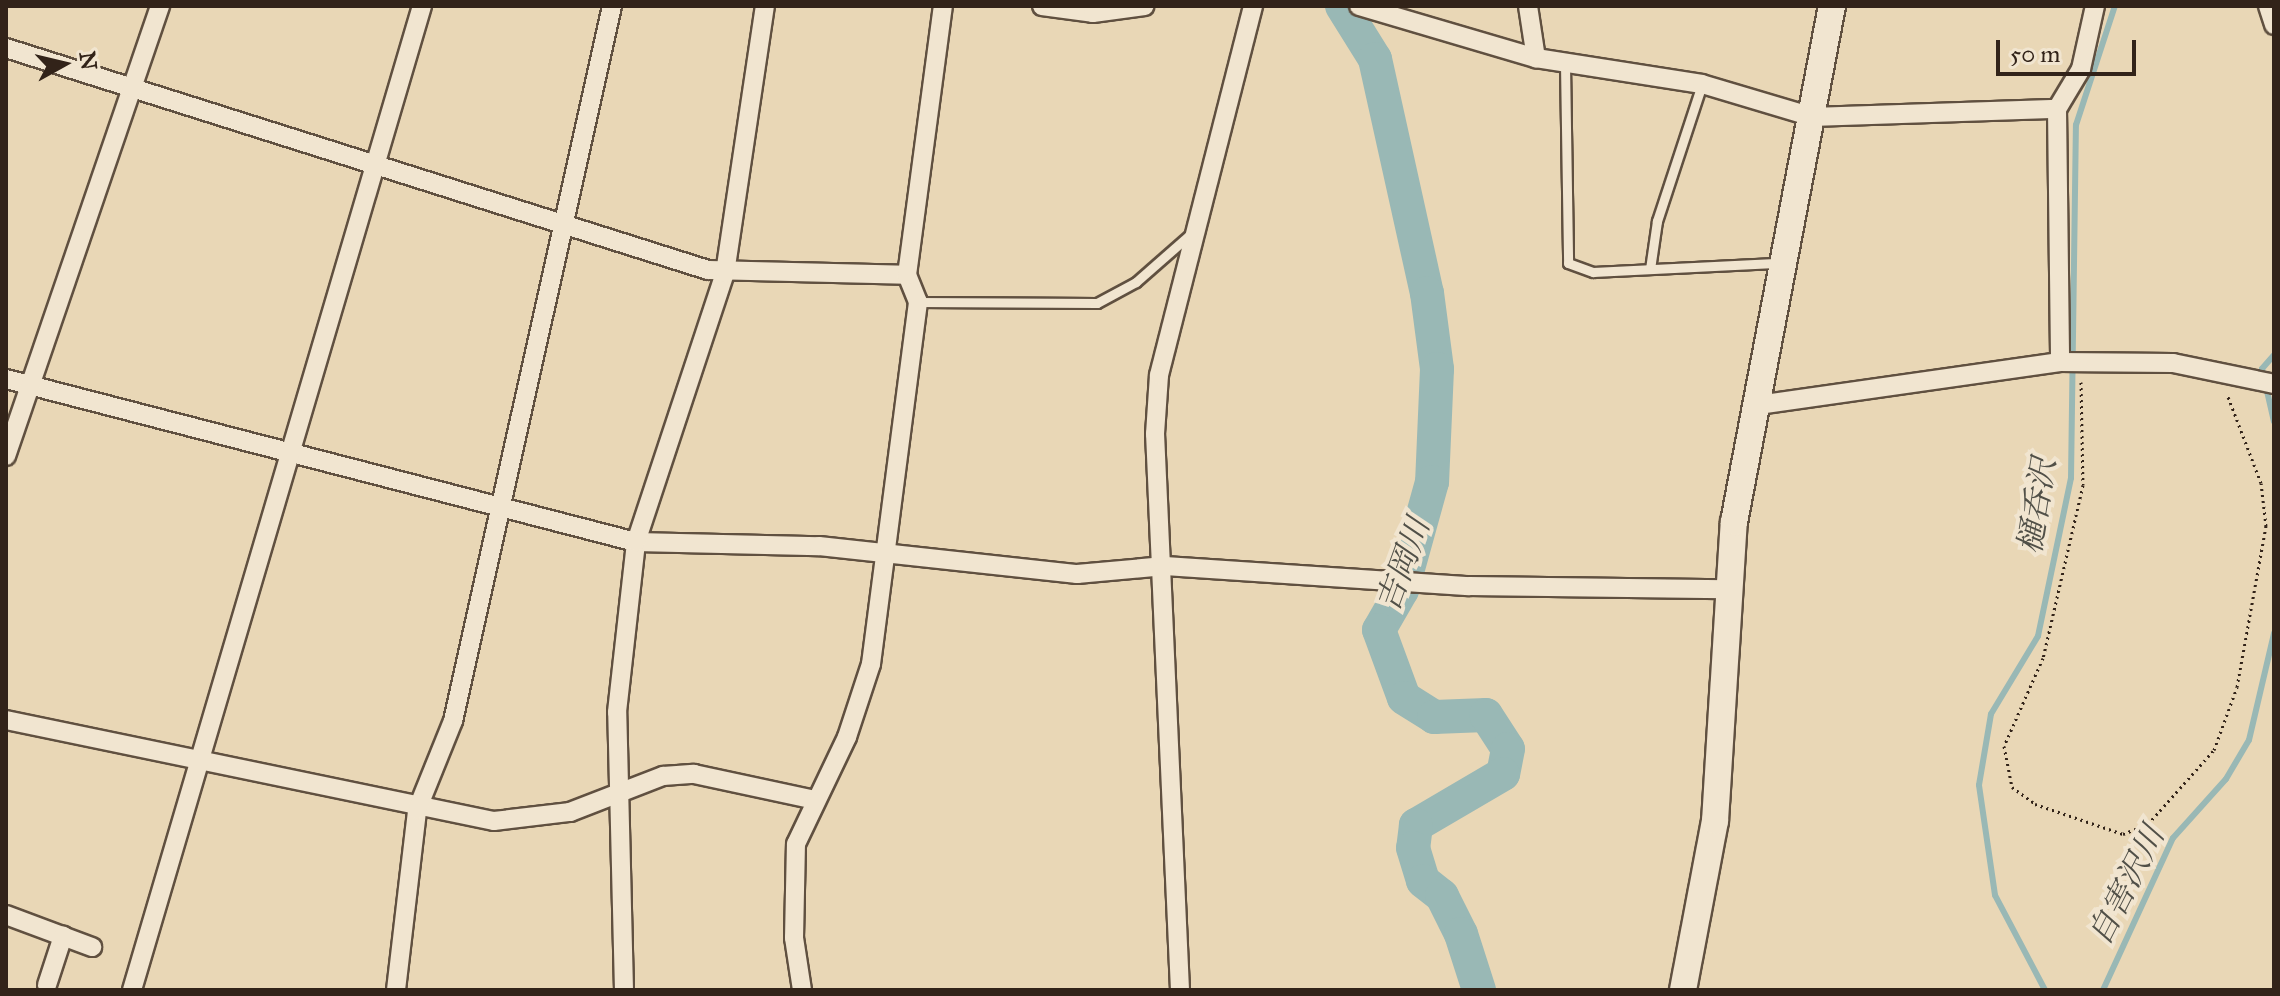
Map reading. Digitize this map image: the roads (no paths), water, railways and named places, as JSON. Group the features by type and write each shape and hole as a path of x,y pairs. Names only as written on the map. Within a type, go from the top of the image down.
{"street":[{"path":"6,456 160,6"},
{"path":"132,990 422,6"},
{"path":"396,990 417,810 453,721 566,225 612,6"},
{"path":"624,990 617,712 636,542 725,273 765,6"},
{"path":"802,990 794,938 796,844 847,737 871,664 918,302 907,275 943,6"},
{"path":"1042,6 1093,13 1145,6"},
{"path":"1180,990 1165,566 1155,434 1159,375 1201,225 1253,6"},
{"path":"1359,6 1536,58 1702,84 1813,117 2057,109"},
{"path":"1528,6 1536,58"},
{"path":"1683,990 1715,821 1727,589 1832,6"},
{"path":"2060,362 2057,109 2081,69 2095,6"},
{"path":"2268,6 2274,25"},
{"path":"6,48 725,273 907,275"},
{"path":"1758,405 2060,362 2173,363 2220,376 2274,384"},
{"path":"6,379 636,542 884,554 1077,574 1165,566 1469,586 1727,589"},
{"path":"6,720 417,810 494,821 621,798 663,776 694,774 815,800"},
{"path":"6,915 92,947"},
{"path":"52,988 63,936"}],"lane":[{"path":"1565,64 1568,263 1593,272 1788,263"},
{"path":"1650,269 1657,221 1702,84"},
{"path":"918,302 1097,303 1136,282 1201,225"}],"waterway":[{"name":"吉岡川","path":"1342,6 1375,59 1427,293 1437,369 1432,482 1402,590 1379,630 1404,698 1434,717 1486,715 1508,749 1503,774 1416,825 1413,848 1423,881 1442,896 1461,934 1479,990"},
{"name":"樋呑沢","path":"2045,990 1995,895 1979,785 1991,714 2038,636 2071,478 2076,125 2115,6"},
{"name":"自害沢川","path":"2274,355 2262,369 2274,422"},
{"name":"自害沢川","path":"2103,990 2173,838 2226,779 2249,740 2274,633"}]}
